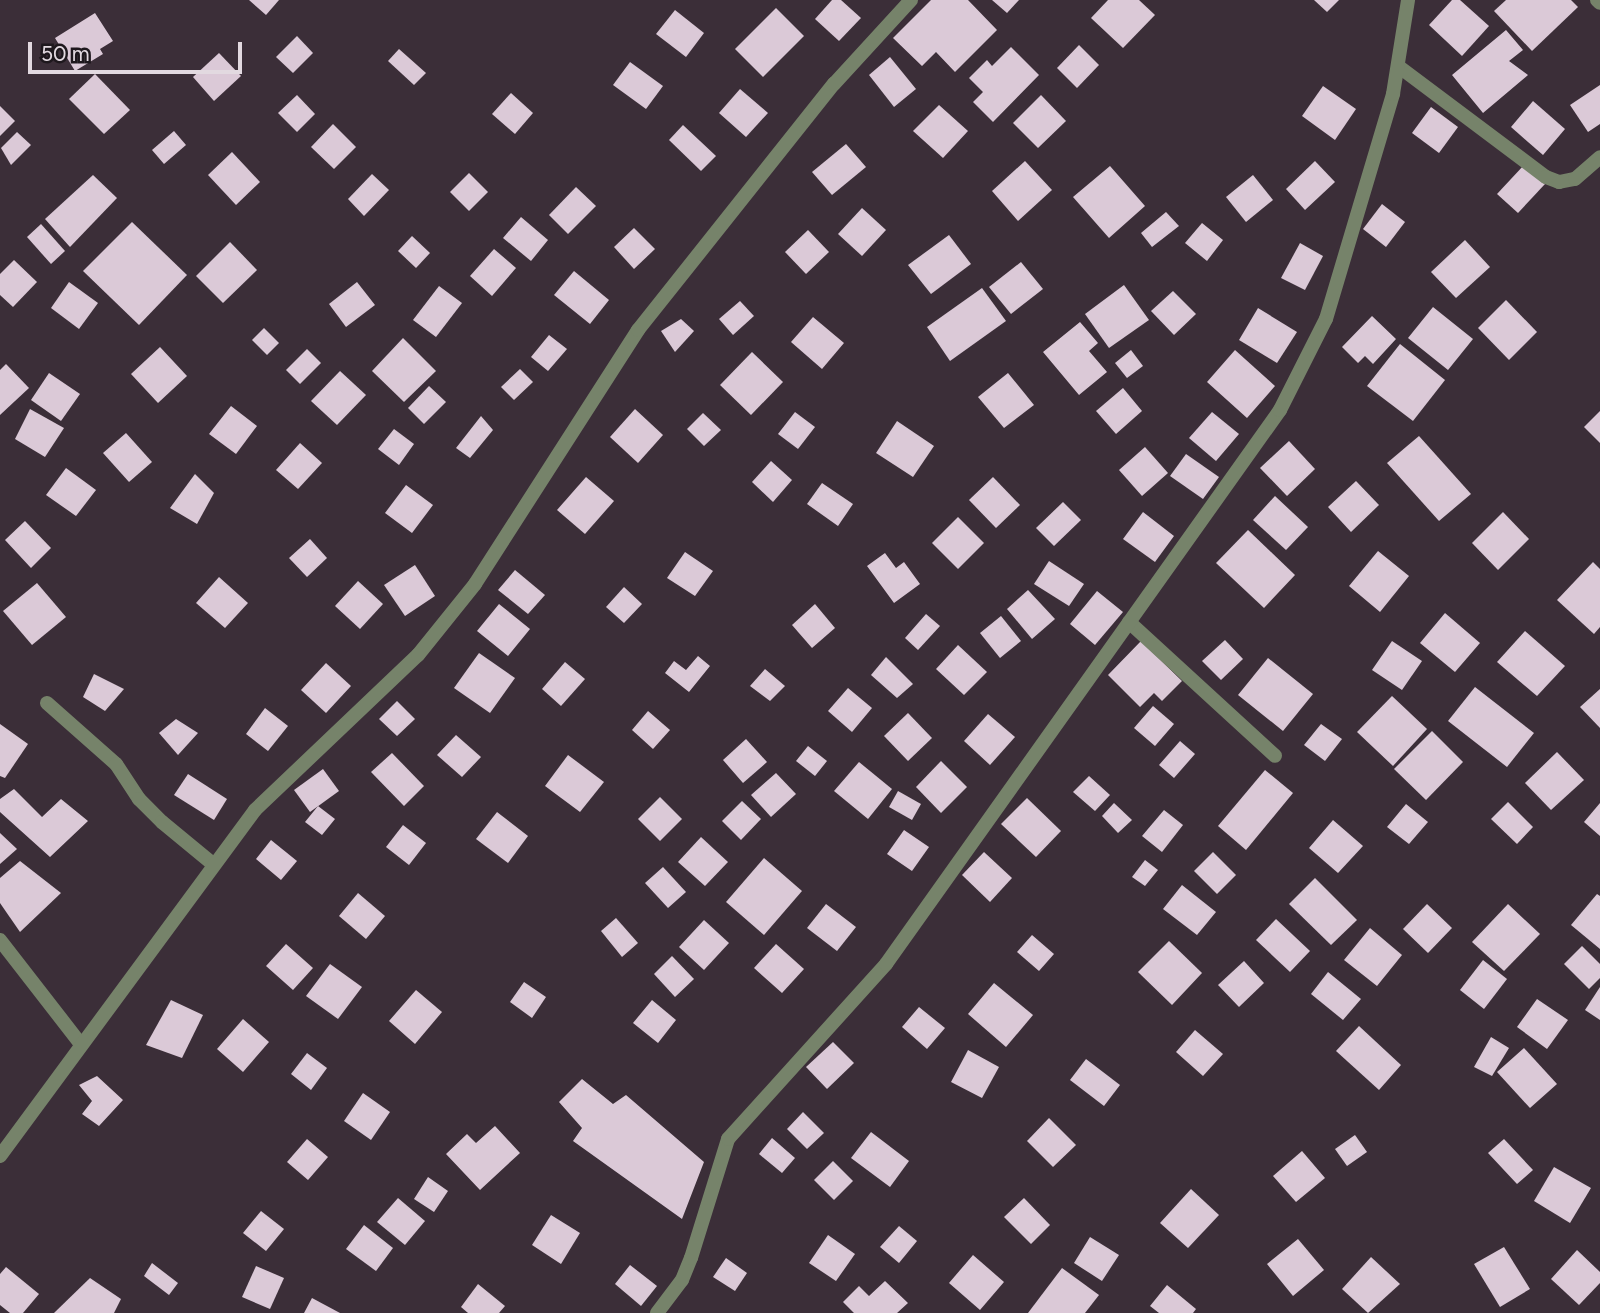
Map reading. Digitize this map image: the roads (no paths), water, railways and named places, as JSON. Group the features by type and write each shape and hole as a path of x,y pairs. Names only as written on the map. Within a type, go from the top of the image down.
{"street":[{"path":"0,1156 80,1042 255,810 418,655 475,584 638,330 834,84 911,0"},
{"path":"657,1313 682,1280 691,1258 728,1139 886,964 1280,410 1326,319 1398,66 1408,0"},
{"path":"1398,66 1546,177 1559,182 1574,179 1600,158"},
{"path":"1129,622 1275,756"},
{"path":"47,702 116,764 139,799 162,822 213,864"},
{"path":"0,940 80,1042"}]}
